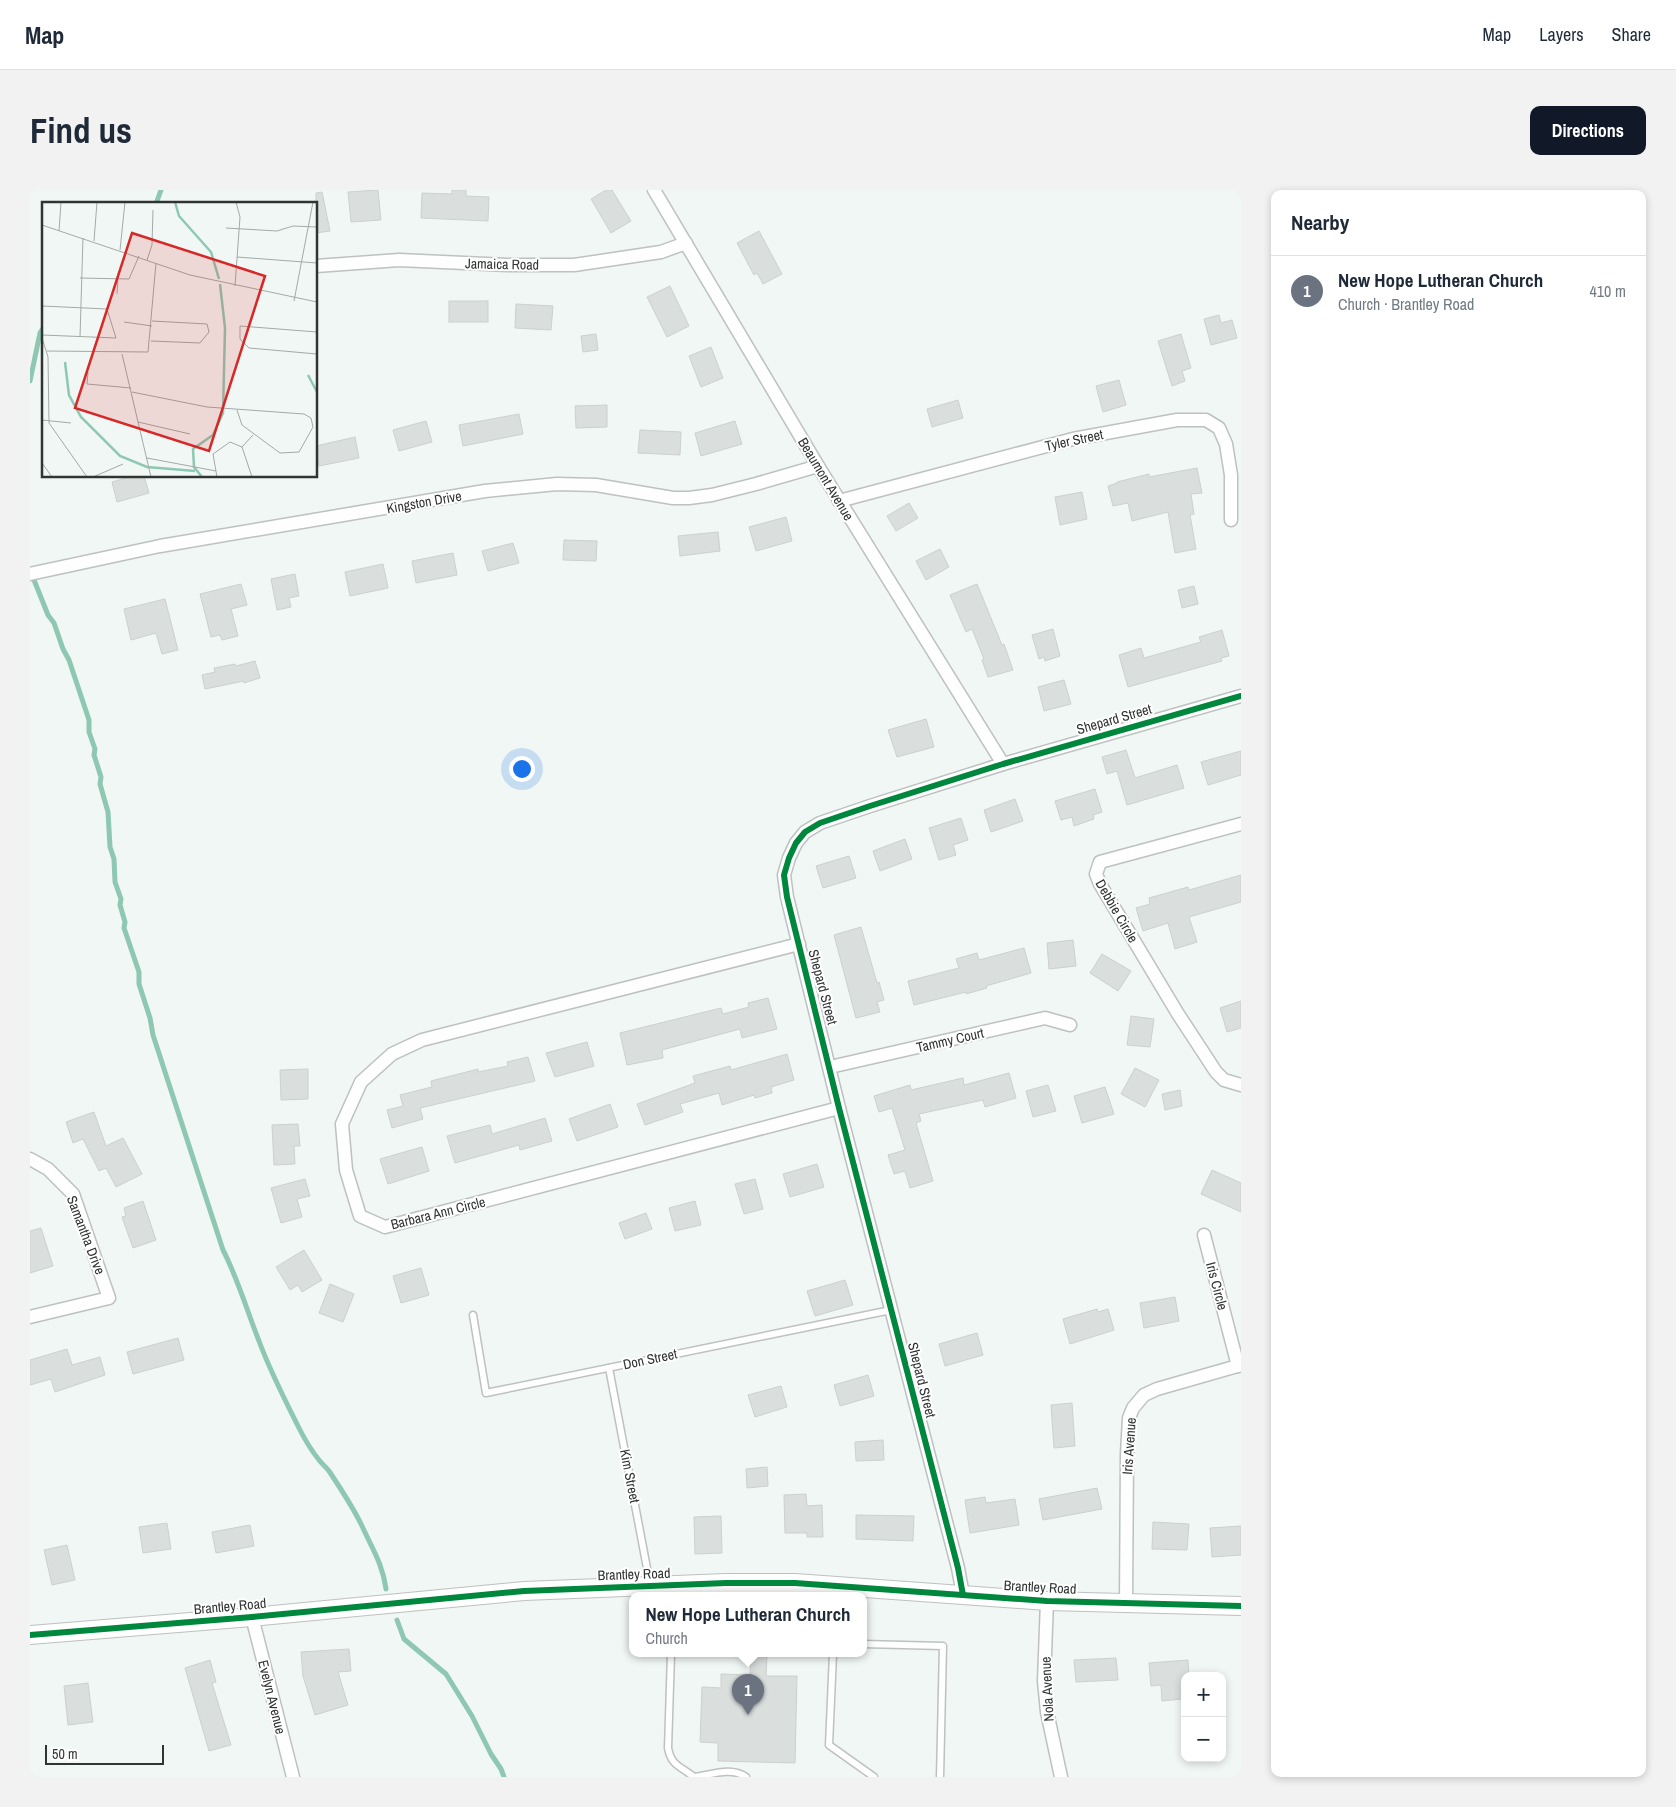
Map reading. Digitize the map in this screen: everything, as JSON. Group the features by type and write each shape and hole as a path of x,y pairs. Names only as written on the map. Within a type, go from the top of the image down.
{"street":[{"name":"Beaumont Avenue","path":"654,190 839,501 1003,764"},
{"name":"Jamaica Road","path":"318,266 399,260 508,265 574,265 661,252 686,243"},
{"name":"Tyler Street","path":"839,501 1073,439 1177,420 1206,420 1219,428 1226,444 1231,475 1231,520"},
{"name":"Kingston Drive","path":"30,574 160,546 485,491 557,484 596,484 673,498 689,498 756,484 818,466"},
{"name":"Shepard Street","path":"963,1595 958,1568 787,897 784,875 789,858 796,843 806,832 820,823 1003,764 1241,696"},
{"name":"Debbie Circle","path":"1241,824 1100,862 1096,874 1100,884 1178,1014 1216,1072 1224,1080 1241,1085"},
{"name":"Barbara Ann Circle","path":"799,944 422,1040 392,1054 361,1082 342,1124 346,1170 360,1216 385,1227 840,1108"},
{"name":"Tammy Court","path":"830,1067 1045,1018 1070,1025"},
{"name":"Samantha Drive","path":"30,1159 48,1169 73,1194 109,1298 30,1317"},
{"name":"Iris Circle","path":"1204,1235 1240,1366"},
{"name":"Iris Avenue","path":"1126,1603 1127,1454 1129,1418 1133,1408 1144,1395 1156,1389 1240,1366"},
{"name":"Brantley Road","path":"30,1636 524,1591 650,1585 795,1583 836,1589 1047,1600 1241,1606"},
{"name":"Nola Avenue","path":"1047,1600 1044,1681 1050,1736 1061,1777"},
{"name":"Evelyn Avenue","path":"252,1617 293,1777"}],"lane":[{"name":"Don Street","path":"473,1315 486,1393 891,1310"},
{"name":"Kim Street","path":"609,1368 650,1585"},
{"path":"867,1644 943,1646 940,1777"},
{"path":"671,1657 669,1757 675,1764 694,1777 725,1772 741,1774 746,1777"},
{"path":"833,1657 829,1745 874,1777"}],"building":[{"path":"378,190 381,220 351,222 348,192"},
{"path":"452,190 466,190 466,196 489,197 488,221 421,218 422,193 452,194"},
{"path":"606,190 612,190 631,221 611,233 591,199"},
{"path":"322,192 330,231 318,233 318,202 316,202 316,193"},
{"path":"759,231 782,274 763,284 757,273 754,275 737,243"},
{"path":"670,286 689,326 667,337 647,297"},
{"path":"449,301 488,301 488,322 449,322"},
{"path":"516,304 553,306 551,330 515,328"},
{"path":"1219,315 1221,323 1232,320 1237,338 1211,345 1204,319"},
{"path":"596,334 598,350 583,352 581,336"},
{"path":"1181,334 1191,368 1182,371 1185,381 1172,386 1158,341"},
{"path":"711,347 723,378 701,387 689,356"},
{"path":"1119,380 1126,405 1103,412 1096,386"},
{"path":"958,400 963,418 932,427 927,409"},
{"path":"607,405 607,427 576,428 575,406"},
{"path":"519,414 523,434 463,446 459,425"},
{"path":"426,421 432,442 399,451 393,430"},
{"path":"735,421 742,444 701,456 695,433"},
{"path":"640,430 681,432 680,455 638,453"},
{"path":"355,437 359,458 319,466 318,446"},
{"path":"1197,468 1202,493 1191,494 1194,514 1190,515 1196,549 1175,553 1168,512 1132,521 1128,503 1113,506 1108,486 1149,474 1149,477"},
{"path":"126,478 145,478 149,493 117,502 112,482"},
{"path":"1082,492 1087,519 1060,525 1055,497"},
{"path":"909,503 918,518 896,531 887,516"},
{"path":"786,517 792,541 756,551 749,527"},
{"path":"718,532 720,551 680,556 678,536"},
{"path":"564,540 597,541 596,561 563,560"},
{"path":"513,543 519,563 488,571 482,551"},
{"path":"940,549 949,567 926,580 916,561"},
{"path":"453,553 457,575 416,583 412,561"},
{"path":"383,564 388,588 350,596 345,572"},
{"path":"295,574 299,596 289,598 291,607 277,610 271,579"},
{"path":"241,584 247,605 231,609 238,636 222,640 220,635 211,637 200,594"},
{"path":"977,584 1002,645 1004,644 1013,670 988,677 982,660 984,659 972,629 966,632 950,595"},
{"path":"1194,586 1198,604 1182,608 1178,590"},
{"path":"165,599 178,650 162,654 156,633 131,640 124,609"},
{"path":"1053,629 1060,656 1045,661 1044,657 1039,659 1032,635"},
{"path":"1222,630 1229,656 1221,658 1222,661 1128,687 1119,655 1141,648 1144,658 1201,642 1199,637"},
{"path":"255,661 260,678 244,683 244,681 205,689 202,675 215,672 214,668 235,664 236,666"},
{"path":"1064,680 1071,704 1044,711 1038,687"},
{"path":"926,719 934,747 897,757 888,730"},
{"path":"1126,750 1135,778 1177,765 1184,788 1127,805 1117,771 1107,774 1102,757"},
{"path":"1241,751 1241,775 1208,785 1201,762"},
{"path":"1095,789 1102,812 1093,815 1094,819 1074,826 1072,817 1061,820 1055,801"},
{"path":"1015,799 1023,821 991,832 984,810"},
{"path":"961,818 968,840 953,845 956,855 939,860 929,828"},
{"path":"905,839 912,859 880,871 873,851"},
{"path":"849,856 856,878 823,888 816,866"},
{"path":"1241,875 1241,902 1189,917 1197,942 1175,949 1168,923 1143,931 1136,908 1150,904 1149,898 1188,887 1189,890"},
{"path":"861,927 877,983 879,982 884,1000 877,1002 880,1012 856,1018 834,935"},
{"path":"1073,940 1076,966 1049,969 1047,943"},
{"path":"1024,948 1031,973 966,994 966,992 914,1005 908,981 959,968 956,959 977,953 979,960"},
{"path":"1102,954 1131,971 1118,991 1090,973"},
{"path":"768,998 777,1029 742,1038 740,1029 662,1050 663,1058 627,1065 620,1033 721,1008 723,1014 749,1007 748,1003"},
{"path":"1241,1001 1241,1028 1227,1032 1220,1008"},
{"path":"1131,1016 1154,1019 1150,1047 1127,1045"},
{"path":"587,1042 594,1066 555,1077 546,1053"},
{"path":"787,1054 794,1080 771,1087 772,1093 755,1098 754,1095 722,1105 719,1093 680,1104 683,1112 645,1125 637,1104 695,1083 693,1076 730,1066 731,1070"},
{"path":"528,1057 535,1081 420,1108 423,1119 392,1128 387,1110 403,1106 400,1095 432,1087 431,1081 478,1069 478,1072 508,1066 507,1062"},
{"path":"1135,1068 1159,1080 1145,1107 1121,1094"},
{"path":"308,1069 308,1099 281,1100 280,1070"},
{"path":"1009,1073 1016,1098 985,1107 983,1100 919,1114 921,1121 916,1123 933,1181 910,1188 905,1171 894,1174 888,1155 905,1150 892,1108 879,1112 874,1096 910,1085 911,1090 963,1078 964,1085"},
{"path":"1048,1085 1056,1111 1033,1117 1026,1091"},
{"path":"1105,1087 1114,1114 1082,1123 1074,1096"},
{"path":"1180,1090 1182,1106 1165,1110 1162,1094"},
{"path":"610,1104 618,1127 577,1141 569,1119"},
{"path":"94,1112 106,1146 123,1138 142,1174 116,1187 106,1168 99,1171 83,1139 73,1143 66,1122"},
{"path":"545,1118 552,1141 520,1150 519,1145 455,1163 447,1136 490,1125 492,1134"},
{"path":"298,1124 300,1146 294,1146 295,1164 274,1165 272,1125"},
{"path":"422,1147 429,1171 388,1184 380,1159"},
{"path":"817,1164 824,1187 790,1197 783,1174"},
{"path":"1212,1170 1241,1183 1241,1212 1201,1194"},
{"path":"305,1179 310,1196 297,1199 302,1217 281,1223 271,1188"},
{"path":"755,1179 763,1209 744,1214 735,1184"},
{"path":"143,1201 156,1240 133,1248 122,1217 126,1216 124,1208"},
{"path":"695,1201 701,1225 675,1231 669,1208"},
{"path":"646,1213 652,1229 625,1239 619,1223"},
{"path":"41,1228 53,1266 30,1273 30,1231"},
{"path":"304,1250 322,1280 302,1292 298,1285 290,1290 276,1267"},
{"path":"421,1268 429,1295 401,1303 393,1276"},
{"path":"845,1280 853,1305 815,1316 807,1291"},
{"path":"330,1284 354,1294 343,1322 319,1313"},
{"path":"1175,1297 1179,1321 1144,1328 1140,1303"},
{"path":"1097,1309 1098,1312 1108,1309 1114,1330 1070,1344 1063,1319"},
{"path":"977,1333 983,1355 945,1366 939,1344"},
{"path":"178,1338 184,1360 133,1374 127,1352"},
{"path":"67,1349 72,1365 100,1357 105,1375 55,1392 51,1379 30,1385 30,1360"},
{"path":"868,1375 874,1396 840,1406 834,1385"},
{"path":"781,1386 787,1407 755,1417 748,1395"},
{"path":"1072,1403 1075,1446 1054,1448 1051,1405"},
{"path":"883,1440 884,1460 856,1461 855,1442"},
{"path":"767,1467 768,1486 747,1488 746,1469"},
{"path":"1097,1488 1102,1509 1043,1520 1039,1499"},
{"path":"806,1494 807,1506 822,1505 823,1537 807,1537 807,1533 785,1533 784,1495"},
{"path":"985,1497 986,1503 1015,1499 1019,1525 970,1533 965,1500"},
{"path":"856,1515 914,1516 913,1541 856,1539"},
{"path":"721,1516 722,1553 695,1554 694,1517"},
{"path":"1153,1522 1189,1524 1187,1550 1152,1549"},
{"path":"167,1523 171,1549 143,1553 139,1527"},
{"path":"250,1525 254,1546 216,1553 212,1532"},
{"path":"1241,1526 1241,1555 1212,1557 1210,1528"},
{"path":"67,1545 75,1580 52,1585 44,1550"},
{"path":"349,1649 351,1671 338,1672 348,1705 315,1715 303,1676 301,1652"},
{"path":"751,1657 767,1657 766,1676 797,1676 795,1763 718,1761 718,1743 700,1742 702,1687 721,1688 721,1674 750,1675"},
{"path":"1116,1658 1118,1680 1076,1682 1074,1660"},
{"path":"210,1660 216,1682 212,1683 231,1745 209,1751 185,1668"},
{"path":"1188,1660 1189,1672 1181,1672 1181,1699 1162,1701 1161,1685 1151,1686 1149,1663"},
{"path":"88,1683 93,1722 68,1725 64,1686"}],"waterway":[{"path":"157,202 161,190"},
{"path":"30,381 42,330"},
{"path":"32,575 69,660 89,720 89,732 95,749 94,755 101,777 100,784 108,812 110,847 114,859 115,882 121,899 120,905 125,922 124,928 139,972 139,984 150,1018 153,1035 223,1250 278,1385 308,1444 347,1498 380,1564 386,1589"},
{"path":"397,1620 404,1639 446,1674 472,1716 504,1777"}],"cycle path":[{"path":"963,1595 958,1568 839,1108 787,897 784,875 789,858 796,843 805,832 820,823 1003,764 1241,696"},
{"path":"30,1635 252,1617 524,1591 726,1583 795,1583 1047,1601 1241,1606"}],"place":[{"name":"New Hope Lutheran Church","path":"748,1715"}]}
